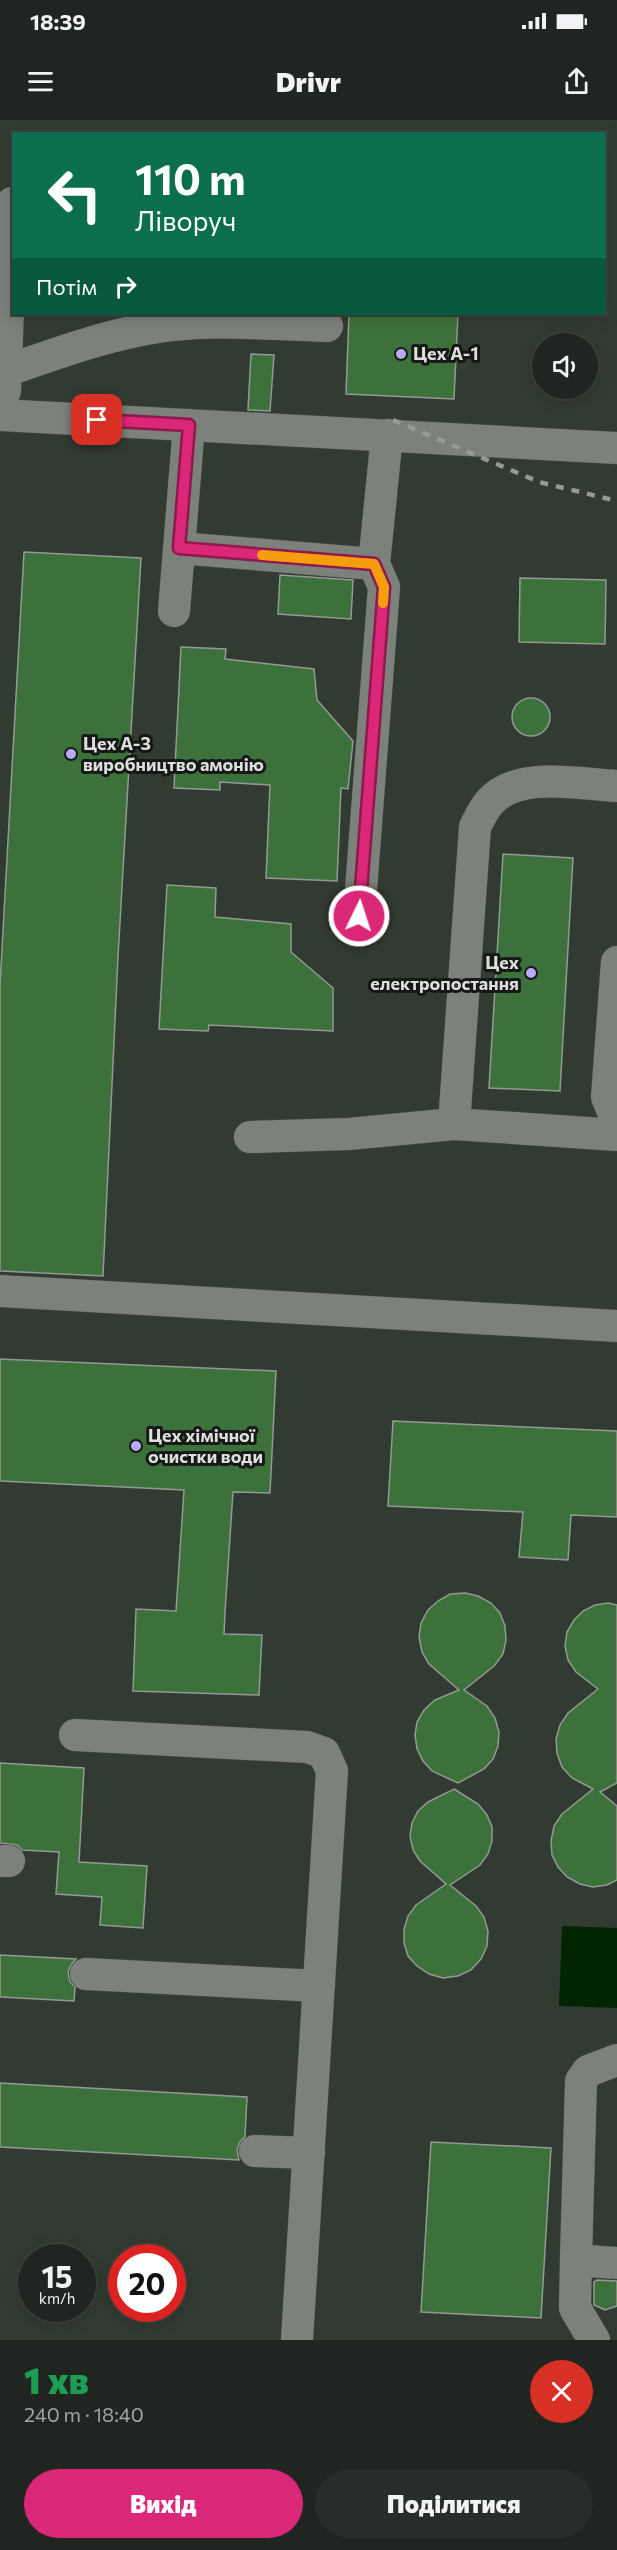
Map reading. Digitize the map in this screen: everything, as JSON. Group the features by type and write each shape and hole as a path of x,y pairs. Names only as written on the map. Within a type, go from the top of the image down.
{"lane":[{"path":"9,203 6,371 2,415 617,448"},
{"path":"6,371 72,347 124,333 197,323 327,326"},
{"path":"174,611 189,425"},
{"path":"359,916 384,587 374,564 387,435"},
{"path":"179,548 374,564"},
{"path":"454,1124 475,827 489,803 505,789 530,781 617,786"},
{"path":"617,962 607,1097 617,1121"},
{"path":"250,1137 349,1134 454,1124 617,1135"},
{"path":"0,1291 617,1326"},
{"path":"75,1735 307,1747 324,1754 332,1771 297,2340"},
{"path":"86,1974 319,1986"},
{"path":"594,2340 575,2308 580,2081 588,2071 617,2060"},
{"path":"255,2151 309,2153"},
{"path":"576,2257 588,2261 617,2263"}],"shaded area":[{"path":"0,120 617,120 617,2340 0,2340"},
{"path":"562,1926 617,1928 617,2008 559,2006"}],"building":[{"name":"Цех А-1","path":"349,315 458,315 454,399 346,394"},
{"path":"251,354 274,355 270,411 248,410"},
{"path":"24,552 141,558 118,957 103,1276 0,1271 0,985"},
{"path":"280,575 353,580 351,619 278,614"},
{"path":"520,578 606,580 605,644 519,642"},
{"path":"181,647 226,649 225,659 314,669 317,700 353,741 348,789 341,788 337,881 266,878 270,785 220,782 220,790 174,788"},
{"path":"531,698 538,699 544,704 549,710 549,724 544,730 538,735 531,736 524,735 518,730 513,724 512,717 513,710 518,704 524,699"},
{"name":"Цех електропостання","path":"503,854 573,858 560,1091 489,1088"},
{"path":"167,885 216,888 215,917 291,924 291,952 333,988 333,1031 209,1025 208,1031 159,1029"},
{"name":"Цех хімічної очистки води","path":"0,1359 276,1371 270,1493 233,1492 225,1612 224,1634 262,1635 259,1695 133,1691 136,1609 176,1611 184,1490 0,1481"},
{"path":"393,1421 617,1431 617,1517 571,1515 568,1560 519,1557 523,1512 388,1506"},
{"path":"465,1593 478,1596 491,1603 500,1613 505,1626 506,1640 503,1654 494,1666 464,1690 487,1706 495,1718 499,1732 498,1746 493,1759 484,1769 458,1783 432,1771 423,1761 417,1749 415,1735 417,1722 424,1710 435,1700 459,1690 429,1664 422,1652 419,1637 421,1623 428,1610 438,1601 450,1594"},
{"path":"608,1603 617,1605 617,1783 600,1792 617,1806 617,1880 607,1885 593,1887 580,1884 567,1877 558,1867 552,1855 551,1841 554,1826 562,1814 593,1789 572,1778 562,1767 557,1753 556,1739 560,1725 568,1713 598,1689 576,1672 568,1660 565,1646 567,1632 583,1611 595,1605"},
{"path":"0,1763 84,1768 79,1862 147,1866 143,1928 100,1925 102,1897 56,1894 59,1852 22,1850 17,1845 0,1843"},
{"path":"454,1789 478,1804 487,1815 492,1827 492,1841 488,1854 480,1865 450,1885 476,1906 484,1917 488,1931 487,1946 481,1959 471,1970 458,1976 443,1978 429,1974 408,1956 404,1943 404,1929 408,1916 416,1905 446,1884 420,1861 413,1850 410,1836 412,1823 418,1811 428,1802"},
{"path":"0,1955 76,1959 68,1972 70,1982 75,1987 74,2001 0,1997"},
{"path":"0,2083 247,2097 245,2137 237,2150 239,2160 0,2147"},
{"path":"431,2142 551,2148 541,2318 421,2312"},
{"path":"597,2280 617,2281 617,2306 605,2310 594,2305 594,2282"}],"railway":[{"path":"393,420 539,482 617,501"}],"slow traffic":[{"path":"262,555 374,564 384,587 383,603"}],"place":[{"name":"Цех А-1","path":"401,354"},
{"name":"Цех А-3 виробництво амонію","path":"71,754"},
{"name":"Цех електропостання","path":"531,973"},
{"name":"Цех хімічної очистки води","path":"136,1446"}],"route":[{"path":"97,420 189,425 179,548 374,564 384,587 359,916"}]}
